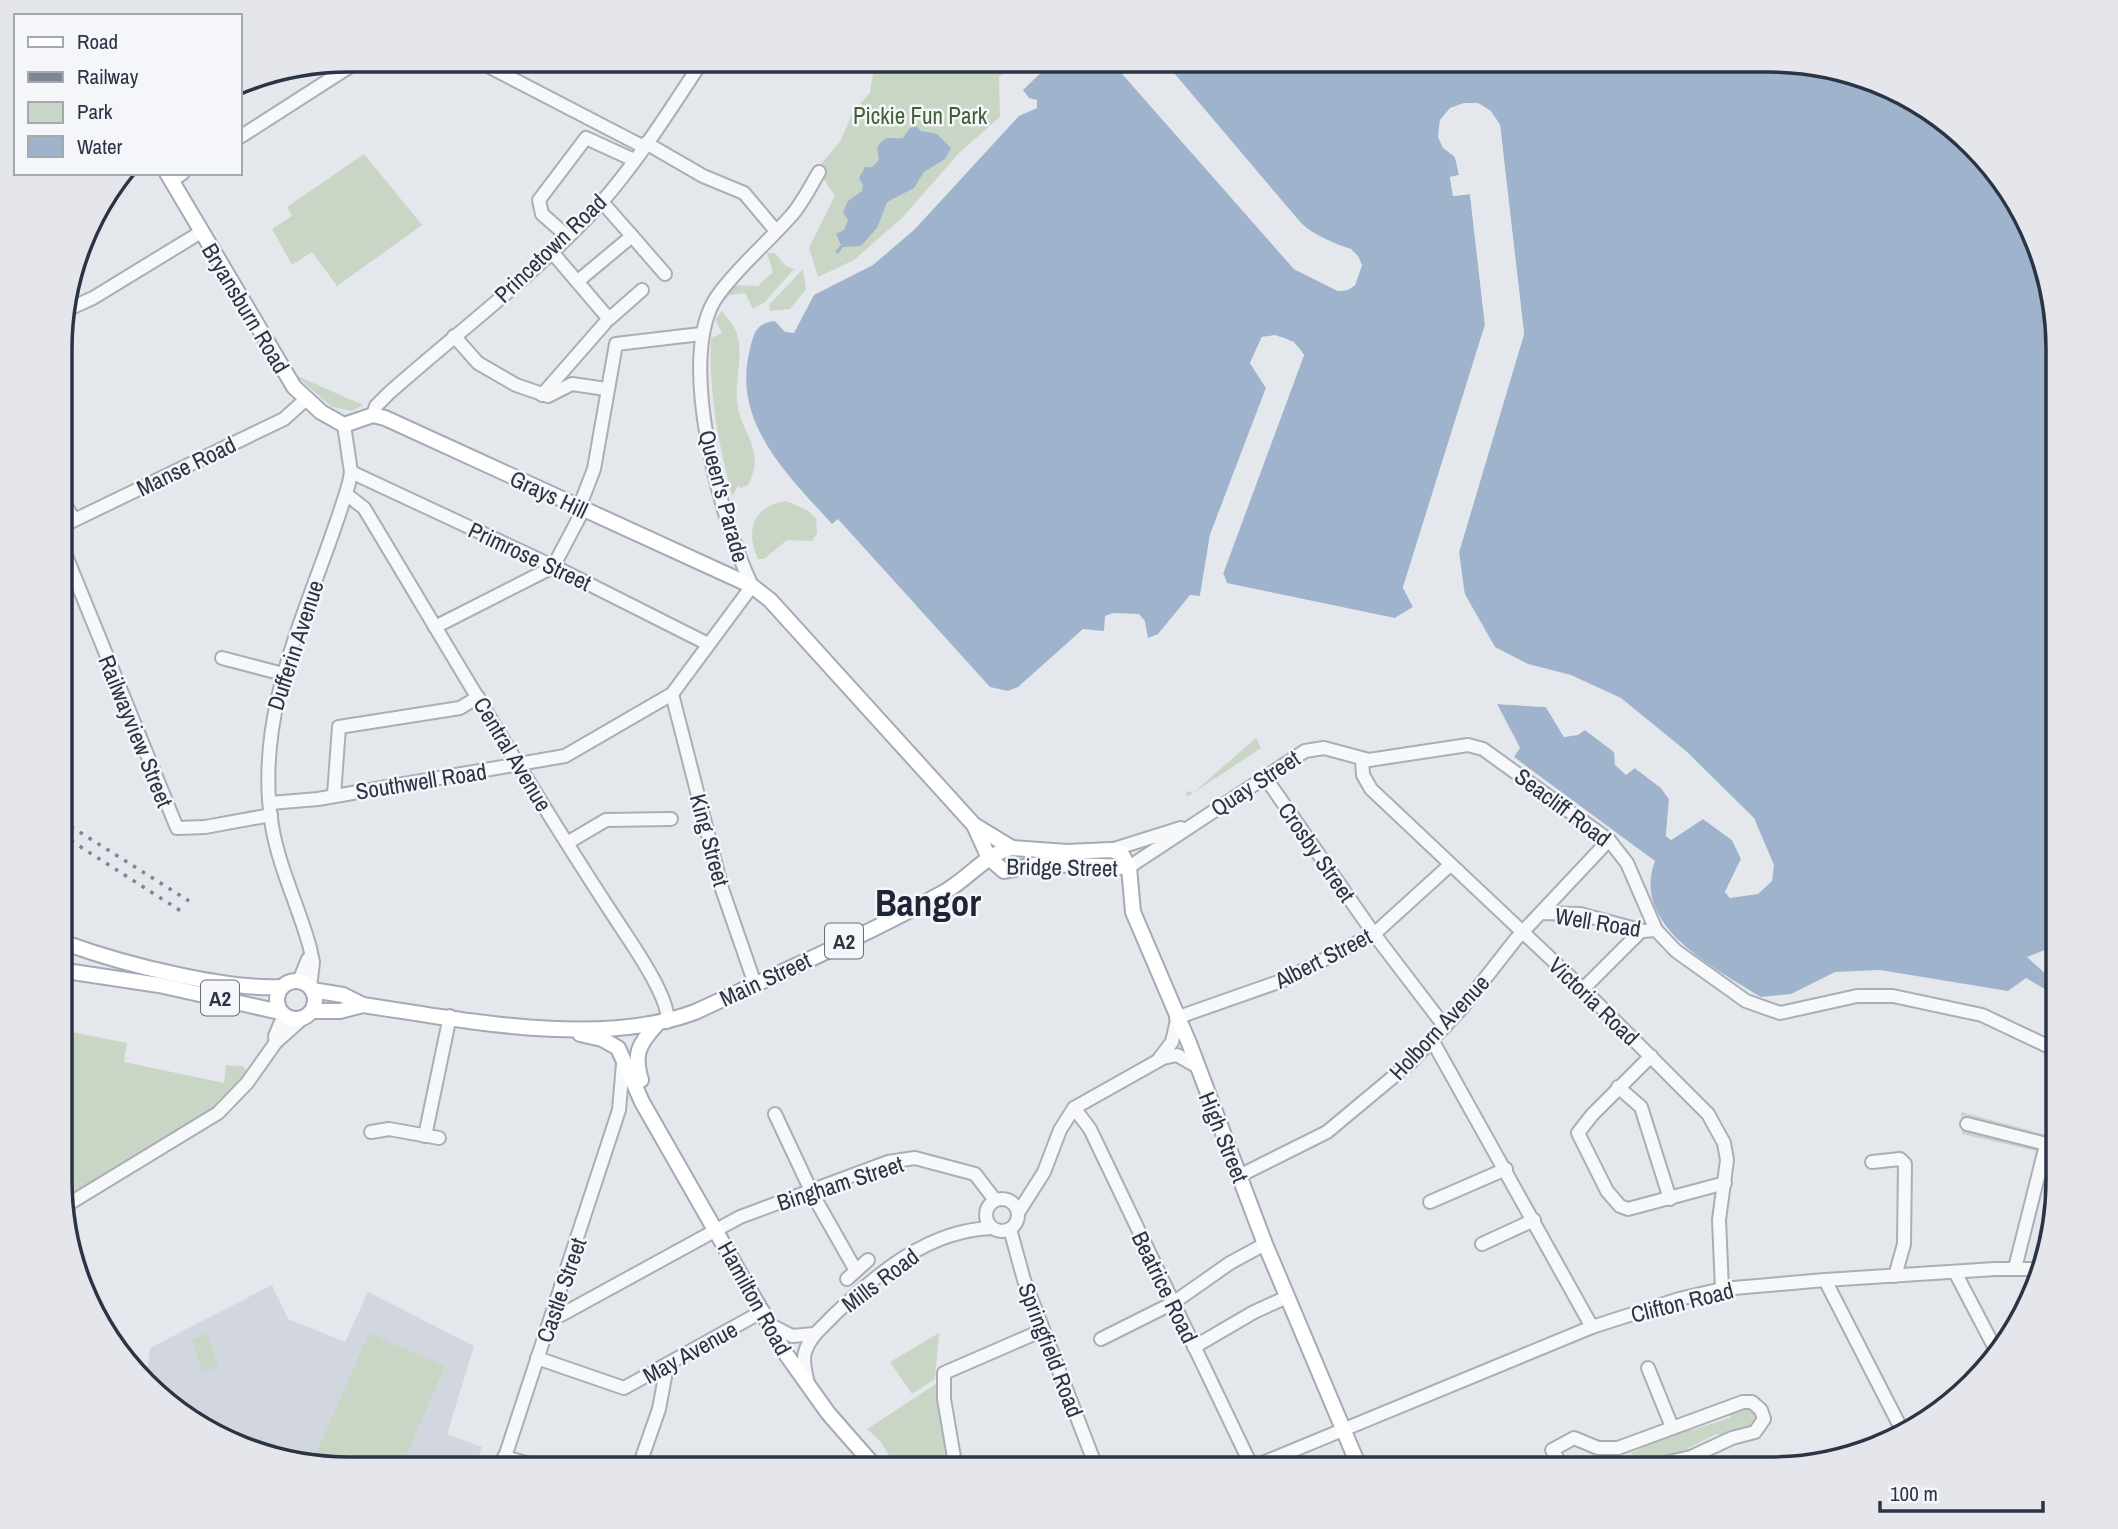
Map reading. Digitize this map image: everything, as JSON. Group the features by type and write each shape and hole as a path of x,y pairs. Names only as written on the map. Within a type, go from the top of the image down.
{"main road":[{"name":"Bryansburn Road","path":"174,176 201,232 285,373 305,400 344,425"},
{"path":"344,425 373,415"},
{"name":"Grays Hill","path":"373,415 752,586"},
{"name":"Queen's Parade","path":"752,586 771,600 974,825"},
{"path":"974,825 989,858"},
{"name":"Bridge Street","path":"974,825 1012,848 1067,852 1111,850"},
{"name":"Main Street","path":"561,1029 662,1023 755,984 948,890 997,852 1012,848"},
{"path":"1111,850 1121,853 1129,867"},
{"name":"Bridge Street","path":"989,858 1005,871 1040,864 1129,867"},
{"name":"High Street","path":"1129,867 1131,906 1265,1244 1355,1457"},
{"name":"A2","path":"72,944 172,972 257,989 281,987 289,982 307,986"},
{"name":"A2","path":"72,973 159,985 282,1014 293,1019 307,1014"},
{"path":"307,986 315,1001 307,1014"},
{"name":"Main Street","path":"307,986 343,995 363,1005 561,1029 603,1039 621,1053"},
{"path":"281,987 277,996 282,1014"},
{"name":"Main Street","path":"307,1014 340,1011 363,1005"},
{"name":"Hamilton Road","path":"646,1108 635,1058 640,1042 662,1023"},
{"name":"Hamilton Road","path":"621,1053 646,1108 795,1370 867,1457"}],"street":[{"path":"242,136 341,72"},
{"path":"500,72 703,176 744,193 776,230"},
{"name":"Princetown Road","path":"373,415 376,406 389,393 568,237 602,202 695,72"},
{"path":"568,237 542,214 539,200 586,138 634,160"},
{"name":"Queen's Parade","path":"752,586 738,553 702,415 701,334 705,319 718,295 798,207 819,172"},
{"path":"602,202 665,274"},
{"path":"75,306 93,298 201,232"},
{"path":"578,281 632,236"},
{"path":"552,251 609,318 642,290"},
{"path":"542,395 604,323"},
{"path":"435,627 553,566 582,509 594,469 606,389 614,348 618,342 701,334"},
{"path":"454,336 490,372 542,395 555,395 572,384 606,389"},
{"name":"Manse Road","path":"72,521 284,419 305,400"},
{"name":"Dufferin Avenue","path":"307,986 310,948 270,809 271,719 283,674 346,494 351,472 344,425"},
{"name":"Primrose Street","path":"351,472 553,566 708,644"},
{"name":"Central Avenue","path":"346,494 360,503 650,976 669,1015 662,1023"},
{"name":"Railwayview Street","path":"72,571 177,828 205,827 270,809"},
{"name":"Southwell Road","path":"270,809 565,756 672,694 752,586"},
{"path":"222,659 283,674"},
{"name":"King Street","path":"672,694 722,889 755,984"},
{"path":"334,796 339,727 460,708 478,697"},
{"name":"Seacliff Road","path":"1362,759 1468,746 1483,749 1609,840 1627,863 1656,930 1676,951 1746,1001 1775,1012 1800,1011 1857,996 1893,996 1982,1015 2046,1045"},
{"name":"Quay Street","path":"1191,824 1298,755 1313,749 1336,750 1362,759"},
{"name":"Victoria Road","path":"1362,759 1363,775 1371,789 1583,989 1702,1106 1716,1128 1727,1160 1719,1220 1722,1289"},
{"name":"Crosby Street","path":"1265,777 1374,934 1445,1027"},
{"path":"567,843 606,820 671,819"},
{"name":"Bridge Street","path":"1111,850 1191,824"},
{"name":"Bridge Street","path":"1129,867 1191,824"},
{"name":"Holborn Avenue","path":"1239,1176 1294,1151 1335,1126 1376,1093 1445,1027 1522,932 1609,840"},
{"name":"Albert Street","path":"1177,1019 1284,980 1374,934 1450,865"},
{"name":"Well Road","path":"1541,913 1580,914 1641,931 1656,930"},
{"path":"1583,989 1641,931"},
{"path":"276,1042 275,1036 282,1014"},
{"path":"73,1203 218,1113 247,1083 276,1042 307,1014"},
{"path":"425,1136 450,1016"},
{"path":"1157,1062 1172,1042 1177,1019"},
{"path":"1432,1040 1592,1327"},
{"name":"Castle Street","path":"504,1457 619,1110 624,1073 621,1053"},
{"path":"1018,1213 1010,1201 995,1200 988,1206 986,1215 992,1228 1010,1229 1044,1172 1060,1130 1074,1108 1157,1062 1177,1055 1196,1066"},
{"path":"1651,1056 1618,1087 1578,1133 1581,1145 1607,1191 1620,1206 1637,1209 1725,1183"},
{"path":"1618,1087 1641,1107 1670,1199"},
{"path":"619,1110 628,1103 646,1108"},
{"name":"Beatrice Road","path":"1074,1108 1090,1129 1245,1457"},
{"path":"775,1114 851,1274 868,1260"},
{"path":"1967,1125 2046,1145"},
{"path":"372,1132 389,1129 439,1138"},
{"name":"Bingham Street","path":"552,1316 561,1315 716,1228 888,1163 915,1158 975,1174 995,1200"},
{"path":"1872,1162 1900,1159 1905,1164 1904,1244 1895,1276"},
{"path":"2015,1268 2046,1166"},
{"path":"1430,1202 1506,1169"},
{"path":"1482,1244 1534,1220"},
{"name":"Mills Road","path":"814,1335 859,1292 903,1256 961,1233 992,1228"},
{"name":"Springfield Road","path":"1010,1229 1024,1280 1092,1457"},
{"path":"1101,1339 1173,1303 1230,1263 1265,1244"},
{"name":"Clifton Road","path":"1276,1457 1592,1327 1679,1299 1722,1289 1825,1280 2032,1269"},
{"path":"1956,1274 1993,1344"},
{"path":"1825,1280 1899,1425"},
{"path":"1194,1347 1287,1297"},
{"name":"May Avenue","path":"537,1358 624,1388 763,1311"},
{"path":"771,1325 792,1336 814,1335 804,1355 808,1385"},
{"path":"954,1457 944,1399 944,1373 1043,1330"},
{"path":"642,1457 659,1409 667,1366"},
{"path":"1648,1368 1672,1427"},
{"path":"1556,1457 1552,1450 1574,1438 1608,1449 1743,1402 1752,1402 1761,1410 1764,1419 1755,1432 1689,1457"}],"shaded area":[{"path":"272,1285 288,1319 345,1342 368,1292 474,1346 447,1434 482,1447 479,1457 331,1457 260,1443 210,1420 166,1388 147,1370 150,1348"}],"green space":[{"name":"Pickie Fun Park","path":"873,72 1005,72 999,77 1000,117 959,153 903,217 854,260 818,277 809,248 835,196 819,172 819,166 840,142 854,110 870,93"},
{"path":"364,154 422,225 337,286 312,252 292,265 272,229 292,216 287,207"},
{"path":"767,253 775,253 786,266 794,269 765,302 753,309 745,293 729,295 717,309 733,285 758,286 773,272"},
{"path":"803,269 806,289 790,309 770,311 769,305"},
{"path":"722,311 738,337 740,355 737,401 755,461 748,485 740,488 739,485 732,496 719,437 711,380 711,338 722,333 715,319"},
{"path":"295,375 363,405 352,411 332,407"},
{"path":"786,501 807,510 816,518 817,533 812,541 787,540 764,559 758,559 752,538 755,521 766,508"},
{"path":"1256,738 1261,748 1187,797 1186,791 1193,793"},
{"path":"72,1032 127,1043 124,1062 224,1083 226,1065 242,1066 248,1072 212,1111 72,1196"},
{"path":"1961,1112 2046,1135 2046,1153 1962,1134"},
{"path":"369,1333 445,1366 405,1457 315,1455"},
{"path":"939,1333 935,1379 912,1394 890,1362"},
{"path":"208,1334 218,1367 202,1372 192,1339"},
{"path":"936,1384 947,1457 890,1457 881,1442 867,1429"},
{"path":"1742,1408 1752,1409 1757,1414 1756,1423 1743,1431 1717,1434 1688,1448 1687,1453 1669,1457 1634,1457 1631,1453 1642,1448 1645,1443 1687,1428 1692,1430 1730,1418 1732,1413"}],"water":[{"path":"1042,72 1121,72 1294,269 1338,291 1348,290 1355,285 1362,265 1341,246 1301,223 1169,72 1787,72 1841,81 1892,100 1923,118 1952,141 1989,180 2018,226 2037,277 2046,331 2046,950 2027,957 2046,974 2046,990 2026,978 2008,991 1880,970 1835,972 1791,994 1761,997 1701,958 1665,925 1655,906 1650,884 1655,861 1514,757 1520,748 1497,704 1546,707 1564,737 1585,730 1614,752 1615,765 1626,775 1635,768 1661,788 1669,799 1666,836 1671,840 1703,819 1732,840 1741,859 1725,892 1730,898 1758,894 1772,881 1774,865 1754,818 1686,751 1621,698 1571,675 1528,664 1495,647 1462,589 1459,552 1524,334 1500,125 1486,108 1479,104 1472,103 1458,108 1440,120 1439,126 1439,137 1455,157 1459,175 1450,177 1453,196 1470,194 1485,325 1403,587 1413,607 1395,618 1227,583 1223,574 1304,355 1296,345 1286,339 1262,337 1250,363 1266,388 1210,535 1200,596 1190,595 1158,634 1148,638 1145,621 1139,614 1113,613 1105,616 1104,631 1083,629 1018,687 1008,691 990,687 838,519 832,524 781,466 756,423 748,400 746,375 751,343 760,326 775,321 785,332 794,333 814,295 873,265 915,229 1019,116 1037,108 1037,100 1029,98 1023,90"},
{"path":"916,126 921,131 937,134 951,148 945,159 924,172 914,188 887,202 877,228 861,246 843,247 838,254 835,251 841,245 836,234 844,230 848,220 843,212 848,201 862,191 863,185 859,178 865,167 872,167 879,160 877,148 883,140 903,138 910,128"}],"pier":[{"path":"1121,72 1126,72 1296,266 1338,287 1353,282 1359,266 1349,252 1314,240 1298,226 1165,72 1173,72 1301,223 1316,237 1351,249 1362,265 1355,285 1348,290 1338,291 1294,269"},
{"path":"1464,103 1478,103 1491,111 1500,125 1524,334 1459,552 1466,603 1458,590 1456,551 1521,334 1496,126 1489,114 1477,106 1464,106 1452,111 1443,121 1441,136 1446,146 1458,156 1463,176 1454,180 1456,192 1470,190 1473,193 1488,325 1407,587 1416,608 1397,621 1395,618 1413,607 1403,588 1485,325 1470,194 1453,196 1450,177 1459,175 1455,157 1443,148 1438,137 1440,120 1450,108"},
{"path":"1275,335 1294,342 1304,355 1223,573 1227,583 1224,584 1220,572 1300,355 1295,346 1274,338 1264,340 1254,363 1270,389 1213,536 1204,594 1200,596 1210,535 1266,388 1250,363 1262,337"},
{"path":"1495,701 1547,704 1566,733 1586,727 1616,749 1618,755 1585,730 1578,735 1564,737 1546,707 1497,704 1520,748 1515,747 1493,705"},
{"path":"1637,765 1663,785 1672,797 1671,836 1704,815 1734,838 1744,859 1729,892 1744,892 1730,898 1725,892 1741,859 1732,840 1703,819 1671,840 1666,836 1669,799 1661,788 1632,766"}],"railway":[{"path":"72,827 189,901"},
{"path":"72,841 184,913"}],"district":[{"name":"Bangor","path":"928,903"}]}
